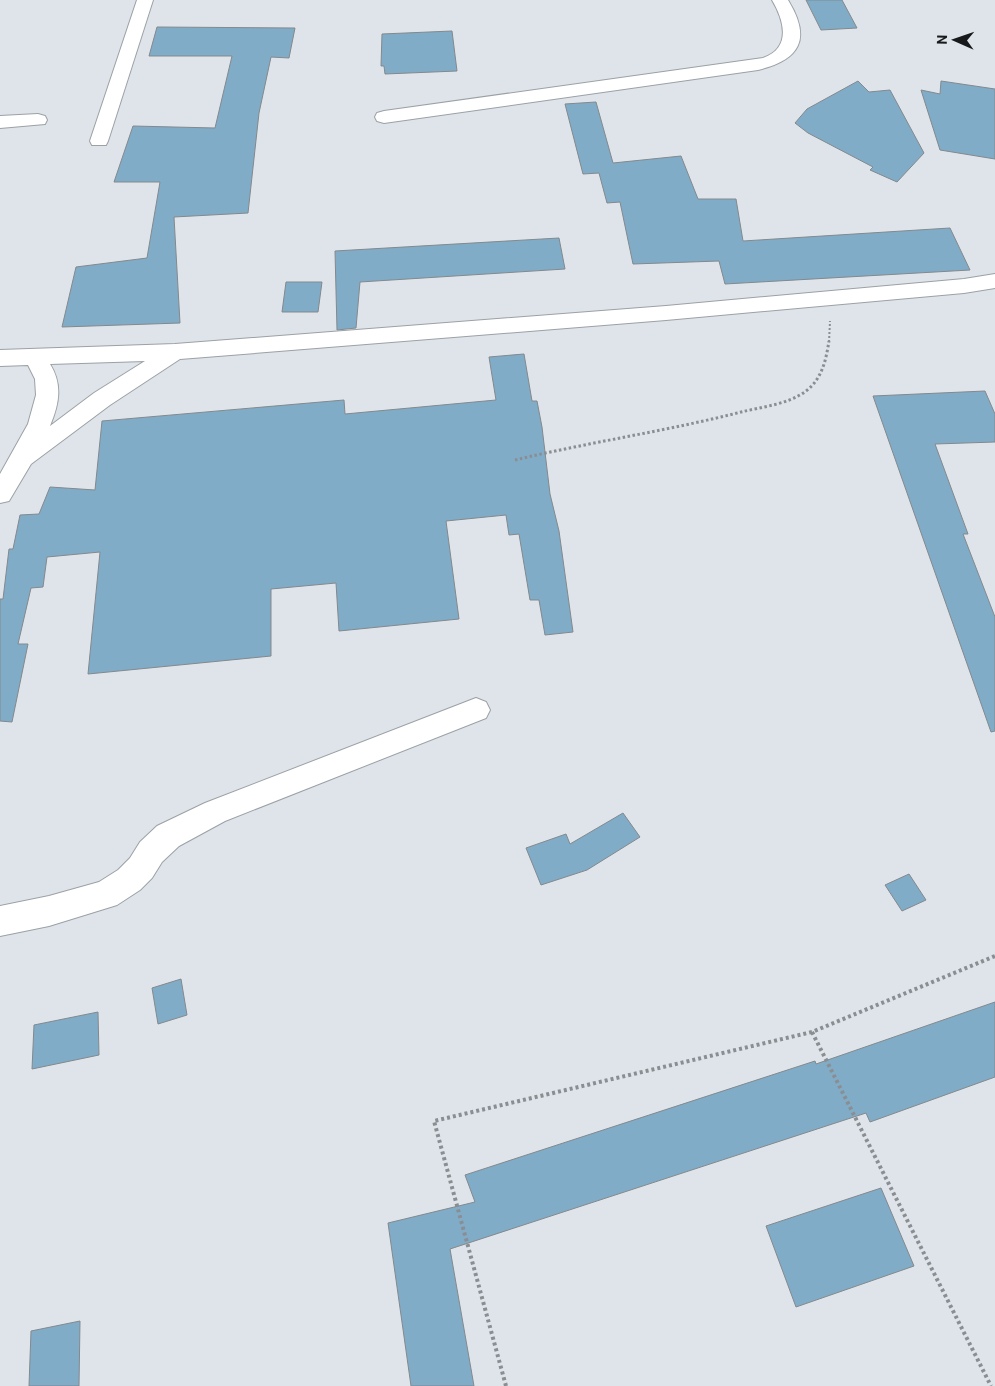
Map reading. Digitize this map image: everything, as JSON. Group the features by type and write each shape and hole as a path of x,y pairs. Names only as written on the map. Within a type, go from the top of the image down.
{"street":[{"path":"99,141 116,86 135,38 145,0"},
{"path":"384,117 758,65 780,57 790,44 793,26 780,0"},
{"path":"0,122 38,120"},
{"path":"1,360 175,352 827,298 964,286 995,281"},
{"path":"25,457 102,399 175,352"},
{"path":"0,494 25,457 37,429 45,401 47,382 36,357"},
{"path":"0,921 49,912 106,895 130,880 141,868 151,852 168,836 215,812 476,710"}],"path":[{"path":"515,460 584,443 690,426 804,393 821,373 829,348 830,318 827,298"},
{"path":"506,1386 434,1121 812,1032 995,956"},
{"path":"812,1032 992,1386"}],"building":[{"path":"806,0 842,0 857,28 821,30"},
{"path":"157,27 295,28 289,58 271,57 259,113 248,213 174,217 180,323 62,327 76,267 147,258 160,182 114,182 133,126 215,128 232,56 149,56"},
{"path":"452,31 457,71 385,74 384,66 381,66 382,34"},
{"path":"858,81 869,92 890,90 924,153 897,182 870,170 873,167 808,133 795,123 807,109"},
{"path":"941,81 995,89 995,159 940,150 921,90 940,94"},
{"path":"596,102 613,163 681,156 698,199 736,199 743,241 950,228 970,270 725,284 719,261 633,264 620,202 607,203 599,173 583,174 565,104"},
{"path":"559,238 565,269 360,282 356,328 337,330 335,251"},
{"path":"286,282 322,282 318,312 282,312"},
{"path":"524,354 532,401 537,401 542,427 550,494 559,531 573,632 545,635 539,600 530,600 519,534 509,535 506,515 446,521 459,619 339,631 336,583 271,589 271,656 88,674 100,552 47,557 43,587 31,588 18,644 28,644 12,722 0,721 0,599 3,599 9,549 13,549 20,515 39,514 50,487 95,490 102,421 344,400 345,414 496,400 489,357"},
{"path":"985,391 995,414 995,442 935,444 968,534 963,534 995,617 995,731 991,732 873,396"},
{"path":"623,813 640,837 587,870 541,885 526,848 566,834 570,844"},
{"path":"909,874 926,900 902,911 885,885"},
{"path":"181,979 187,1015 158,1024 152,988"},
{"path":"995,1002 995,1077 870,1122 866,1113 450,1249 474,1386 411,1386 388,1223 475,1202 465,1175 815,1061 816,1064"},
{"path":"98,1012 99,1055 32,1069 34,1025"},
{"path":"881,1188 914,1266 796,1307 766,1226"},
{"path":"80,1321 79,1386 29,1386 31,1331"}]}
